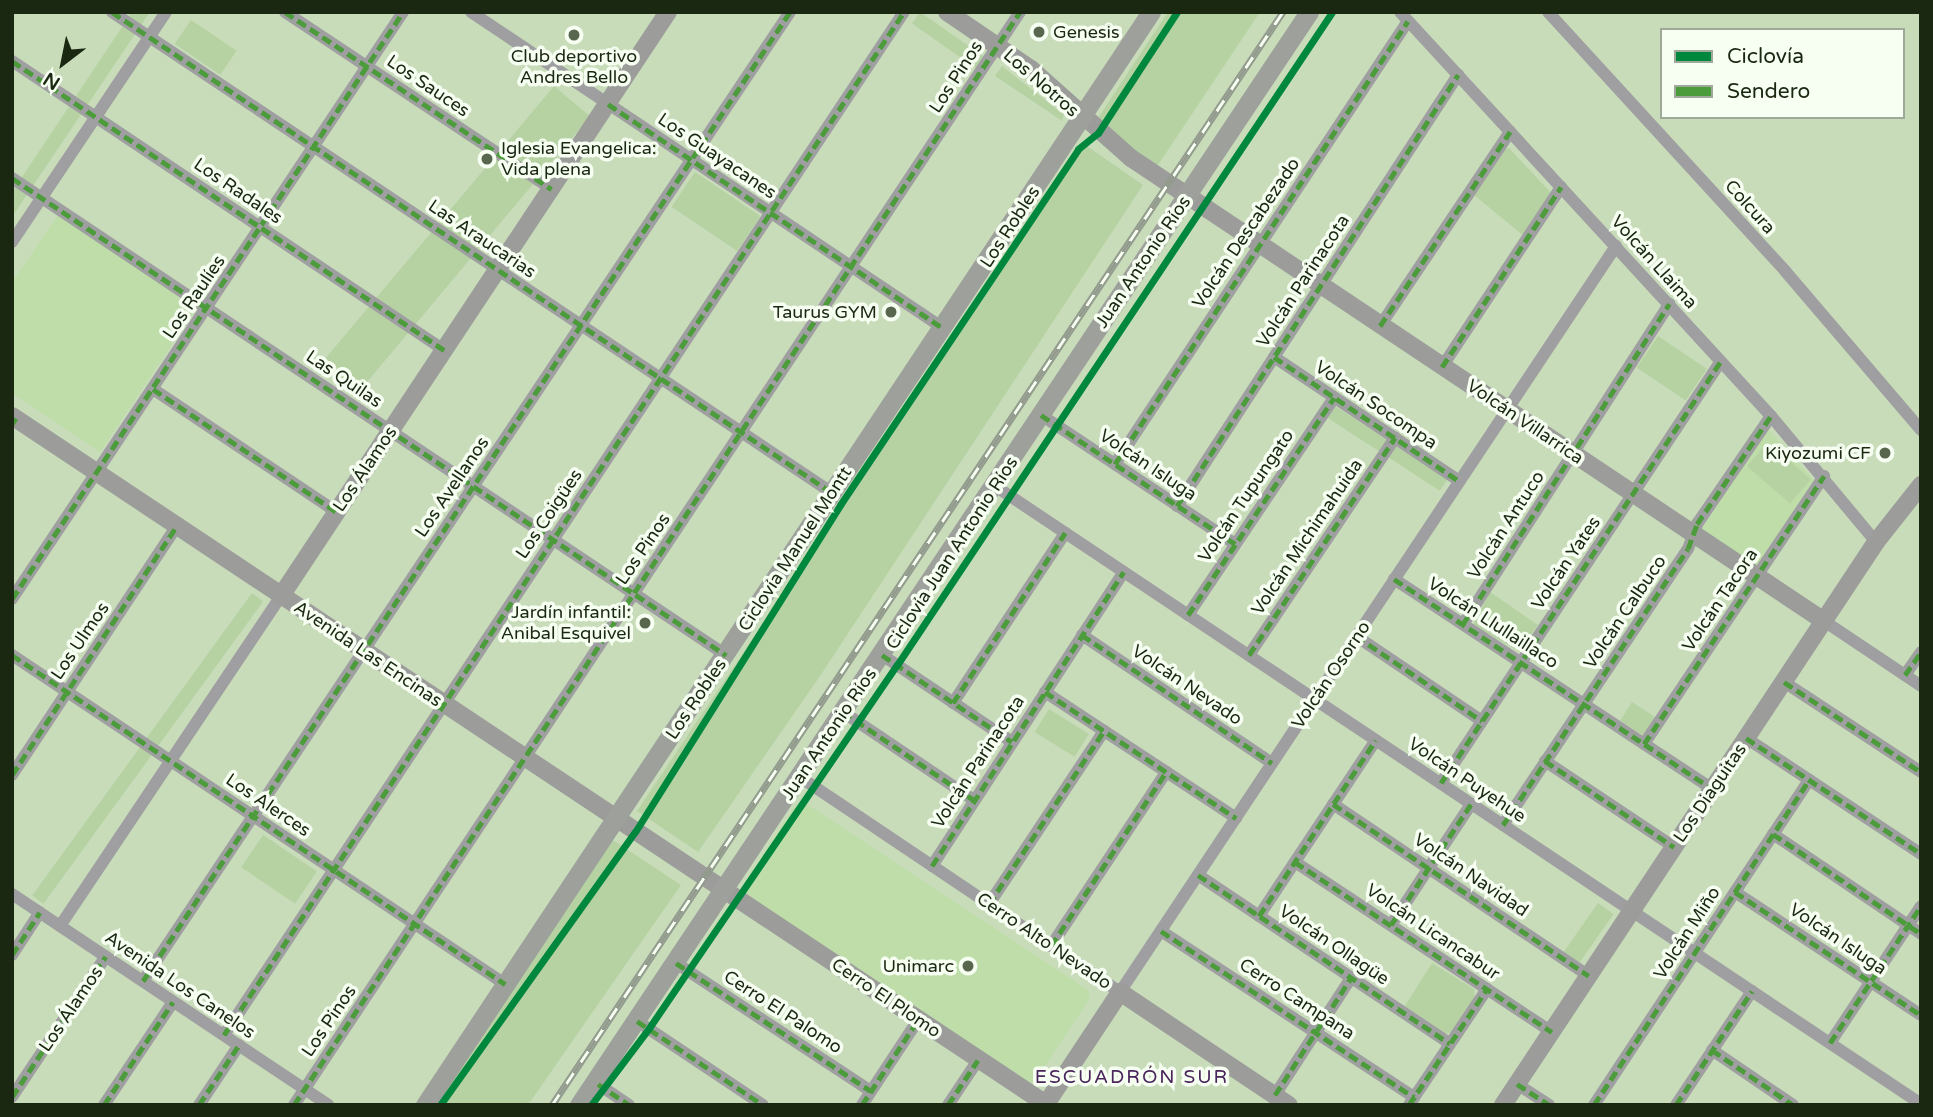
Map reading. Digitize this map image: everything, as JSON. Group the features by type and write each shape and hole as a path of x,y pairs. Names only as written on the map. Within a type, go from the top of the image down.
{"main road":[{"name":"Los Robles","path":"425,1105 614,818 834,495 1152,12"},
{"name":"Juan Antonio Ríos","path":"579,1105 638,1021 1309,12"}],"street":[{"name":"Las Araucarias","path":"111,12 834,495"},
{"path":"12,242 166,12"},
{"name":"Los Sauces","path":"285,12 551,189"},
{"name":"Los Raulíes","path":"12,599 403,12"},
{"name":"Los Guayacanes","path":"471,12 943,328"},
{"name":"Los Álamos","path":"60,926 668,12"},
{"name":"Los Avellanos","path":"143,981 790,12"},
{"name":"Los Coigües","path":"224,1035 904,12"},
{"name":"Los Notros","path":"947,12 1041,78 1082,118 1131,158"},
{"name":"Los Pinos","path":"294,1105 1020,12"},
{"name":"Colcura","path":"1548,12 1786,272 1921,430"},
{"name":"Volcán Llaima","path":"1404,17 1771,416 1824,476 1876,542"},
{"name":"Volcán Descabezado","path":"1115,464 1404,17"},
{"name":"Los Radales","path":"12,61 444,350"},
{"name":"Volcán Parinacota","path":"1177,506 1458,75"},
{"path":"1380,326 1510,132"},
{"name":"Volcán Villarrica","path":"1131,158 1921,685"},
{"name":"Las Quilas","path":"12,178 726,655"},
{"path":"1442,367 1561,187"},
{"name":"Volcán Osorno","path":"1046,1105 1616,246"},
{"name":"Volcán Antuco","path":"1463,624 1669,304"},
{"name":"Volcán Socompa","path":"1274,357 1459,481"},
{"name":"Volcán Yates","path":"1441,783 1721,361"},
{"path":"153,389 337,512"},
{"name":"Volcán Tupungato","path":"1188,615 1334,398"},
{"name":"Volcán Isluga","path":"1041,415 1235,544"},
{"name":"Volcán Calbuco","path":"1503,825 1771,416"},
{"name":"Avenida Las Encinas","path":"14,419 724,891"},
{"name":"Volcán Michimahuida","path":"1249,656 1395,438"},
{"name":"Volcán Tacora","path":"1644,744 1824,476"},
{"name":"Los Diaguitas","path":"1503,1105 1876,542 1921,485"},
{"name":"Volcán Puyehue","path":"995,486 1921,1104"},
{"name":"Los Ulmos","path":"12,775 177,526"},
{"path":"953,703 1065,533"},
{"name":"Volcán Parinacota","path":"932,866 1124,572"},
{"name":"Volcán Llullaillaco","path":"1394,579 1713,789"},
{"name":"Volcán Nevado","path":"1082,635 1272,763"},
{"path":"1356,636 1482,721"},
{"path":"1905,675 1921,652"},
{"name":"Los Alerces","path":"12,655 505,984"},
{"path":"882,655 1012,742"},
{"path":"1784,682 1921,772"},
{"path":"1045,692 1236,818"},
{"path":"843,712 974,800"},
{"path":"989,904 1104,731"},
{"path":"1746,738 1921,854"},
{"path":"1259,916 1376,740"},
{"path":"1545,761 1674,847"},
{"path":"1051,946 1166,772"},
{"name":"Cerro Alto Nevado","path":"800,777 1282,1100"},
{"name":"Volcán Miño","path":"1594,1105 1809,780"},
{"name":"Volcán Navidad","path":"1333,804 1589,976"},
{"path":"1391,925 1471,804"},
{"path":"1773,834 1921,933"},
{"name":"Volcán Licancabur","path":"1295,862 1552,1032"},
{"name":"Volcán Ollagüe","path":"1198,875 1450,1044"},
{"name":"Cerro El Plomo","path":"724,891 1046,1105"},
{"name":"Volcán Isluga","path":"1735,892 1921,1015"},
{"name":"Avenida Los Canelos","path":"12,894 328,1105"},
{"path":"1830,1043 1921,906"},
{"path":"12,955 40,912"},
{"name":"Cerro Campana","path":"1161,930 1315,1032 1412,1101"},
{"name":"Los Álamos","path":"12,1097 106,956"},
{"name":"Cerro El Palomo","path":"676,963 871,1091"},
{"path":"1282,1100 1315,1032 1351,978"},
{"path":"1412,1101 1487,989"},
{"path":"1676,1105 1752,991"},
{"path":"104,1105 173,1002"},
{"path":"862,1105 918,1020"},
{"path":"638,1021 764,1105"},
{"path":"199,1105 239,1045"},
{"path":"1712,1050 1793,1105"},
{"path":"948,1105 978,1059"},
{"path":"595,1082 629,1105"},
{"path":"1517,1084 1549,1105"}],"shaded area":[{"path":"132,12 150,12 12,217 12,192"},
{"path":"920,12 992,62 984,74 912,23"},
{"path":"1168,12 1260,12 1156,168 1096,121"},
{"path":"191,20 237,51 220,75 175,44"},
{"path":"1002,66 1064,115 1062,121 995,76"},
{"path":"554,86 590,116 359,392 323,362"},
{"path":"1084,144 1143,185 820,676 698,852 637,811"},
{"path":"1509,148 1553,195 1525,237 1474,195 1502,150"},
{"path":"695,172 760,216 737,251 672,207"},
{"path":"61,211 199,304 100,452 12,393 12,282"},
{"path":"1658,336 1707,369 1686,400 1637,368"},
{"path":"1335,406 1447,479 1440,491 1327,418"},
{"path":"1768,429 1815,481 1757,566 1701,530"},
{"path":"1768,442 1811,479 1790,504 1747,466"},
{"path":"1490,592 1538,625 1520,652 1473,625"},
{"path":"252,593 263,601 43,904 32,896"},
{"path":"1632,702 1657,718 1645,737 1620,720"},
{"path":"1049,709 1089,734 1075,757 1035,732"},
{"path":"808,805 1088,990 1090,998 1034,1082 1026,1082 740,890 795,806"},
{"path":"263,835 317,871 295,904 241,867"},
{"path":"610,838 681,885 528,1105 431,1105"},
{"path":"1598,903 1614,914 1578,965 1562,954"},
{"path":"1432,963 1474,989 1475,999 1453,1032 1440,1035 1403,1009"}],"railway":[{"path":"552,1105 1283,12"}],"marked path":[{"path":"112,12 834,494"},
{"path":"285,12 551,189"},
{"path":"12,599 403,12"},
{"path":"143,981 790,12"},
{"path":"224,1035 904,12"},
{"path":"294,1105 1020,12"},
{"path":"1115,464 1408,21"},
{"path":"12,61 444,350"},
{"path":"1177,506 1458,75"},
{"path":"608,104 943,328"},
{"path":"1380,326 1510,132"},
{"path":"12,178 726,655"},
{"path":"1442,367 1561,187"},
{"path":"1463,624 1669,304"},
{"path":"1274,357 1459,481"},
{"path":"1441,783 1721,361"},
{"path":"153,389 337,512"},
{"path":"1188,615 1334,398"},
{"path":"1041,415 1235,544"},
{"path":"1503,825 1688,549 1697,524 1771,416"},
{"path":"12,424 16,418"},
{"path":"1249,655 1395,438"},
{"path":"1644,744 1824,476"},
{"path":"12,775 177,526"},
{"path":"953,703 1065,533"},
{"path":"932,866 1124,572"},
{"path":"1394,579 1713,789"},
{"path":"1082,635 1272,763"},
{"path":"1356,636 1482,721"},
{"path":"1905,675 1921,652"},
{"path":"12,655 505,984"},
{"path":"882,655 1012,742"},
{"path":"1784,682 1921,772"},
{"path":"1045,692 1236,818"},
{"path":"843,712 974,800"},
{"path":"989,904 1104,731"},
{"path":"1746,738 1921,854"},
{"path":"1259,916 1376,740"},
{"path":"1545,761 1674,847"},
{"path":"1051,946 1166,772"},
{"path":"1594,1105 1809,780"},
{"path":"1333,804 1589,976"},
{"path":"1391,925 1471,804"},
{"path":"1773,834 1921,934"},
{"path":"1295,862 1552,1032"},
{"path":"1198,875 1450,1044"},
{"path":"1735,892 1921,1015"},
{"path":"1830,1043 1921,906"},
{"path":"12,955 40,912"},
{"path":"1161,931 1414,1097"},
{"path":"12,1097 106,956"},
{"path":"676,963 871,1091"},
{"path":"1275,1095 1351,978"},
{"path":"1409,1105 1487,989"},
{"path":"1676,1105 1752,991"},
{"path":"104,1105 173,1002"},
{"path":"862,1105 918,1020"},
{"path":"637,1021 763,1105"},
{"path":"199,1105 239,1045"},
{"path":"1712,1050 1793,1105"},
{"path":"948,1105 978,1060"},
{"path":"598,1084 629,1105"},
{"path":"1517,1084 1549,1105"}],"cycle path":[{"name":"Ciclovía Manuel Montt","path":"440,1105 635,832 840,505 1078,149 1098,133 1177,12"},
{"name":"Ciclovía Juan Antonio Ríos","path":"591,1105 649,1028 897,665 1332,12"}],"place":[{"name":"Genesis","path":"1039,32"},
{"name":"Club deportivo Andres Bello","path":"574,35"},
{"name":"Iglesia Evangelica: Vida plena","path":"487,159"},
{"name":"Taurus GYM","path":"891,312"},
{"name":"Kiyozumi CF","path":"1885,453"},
{"name":"Jardín infantil: Anibal Esquivel","path":"645,623"},
{"name":"Unimarc","path":"968,966"}],"district":[{"name":"ESCUADRÓN SUR","path":"1132,1078"}]}
